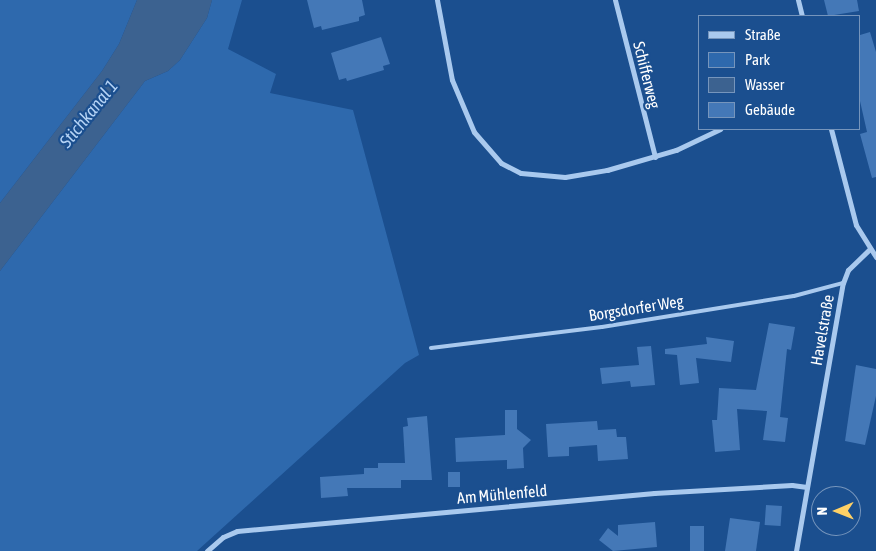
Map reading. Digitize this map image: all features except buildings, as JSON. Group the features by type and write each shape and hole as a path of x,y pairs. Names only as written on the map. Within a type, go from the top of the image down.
{"street":[{"path":"437,0 452,80 474,132 501,163 521,173 539,177 566,177 655,157 718,130"},
{"name":"Schifferweg","path":"615,0 655,157"},
{"path":"798,0 802,15"},
{"path":"831,130 856,226 876,257"},
{"name":"Havelstraße","path":"796,551 843,283 848,270 870,250"},
{"name":"Am Mühlenfeld","path":"207,551 223,538 237,531 654,493 792,485 807,487"}],"lane":[{"name":"Borgsdorfer Weg","path":"431,348 602,327 794,296 843,283"}],"green space":[{"path":"0,0 137,0 119,44 102,71 0,203"},
{"path":"212,0 242,0 228,49 276,74 270,93 353,110 419,355 405,363 197,551 0,551 0,271 145,81 168,71 180,60 207,18"}],"water":[{"name":"Stichkanal 1","path":"137,0 212,0 207,18 180,60 168,71 145,81 0,271 0,203 102,71 119,44"}]}
